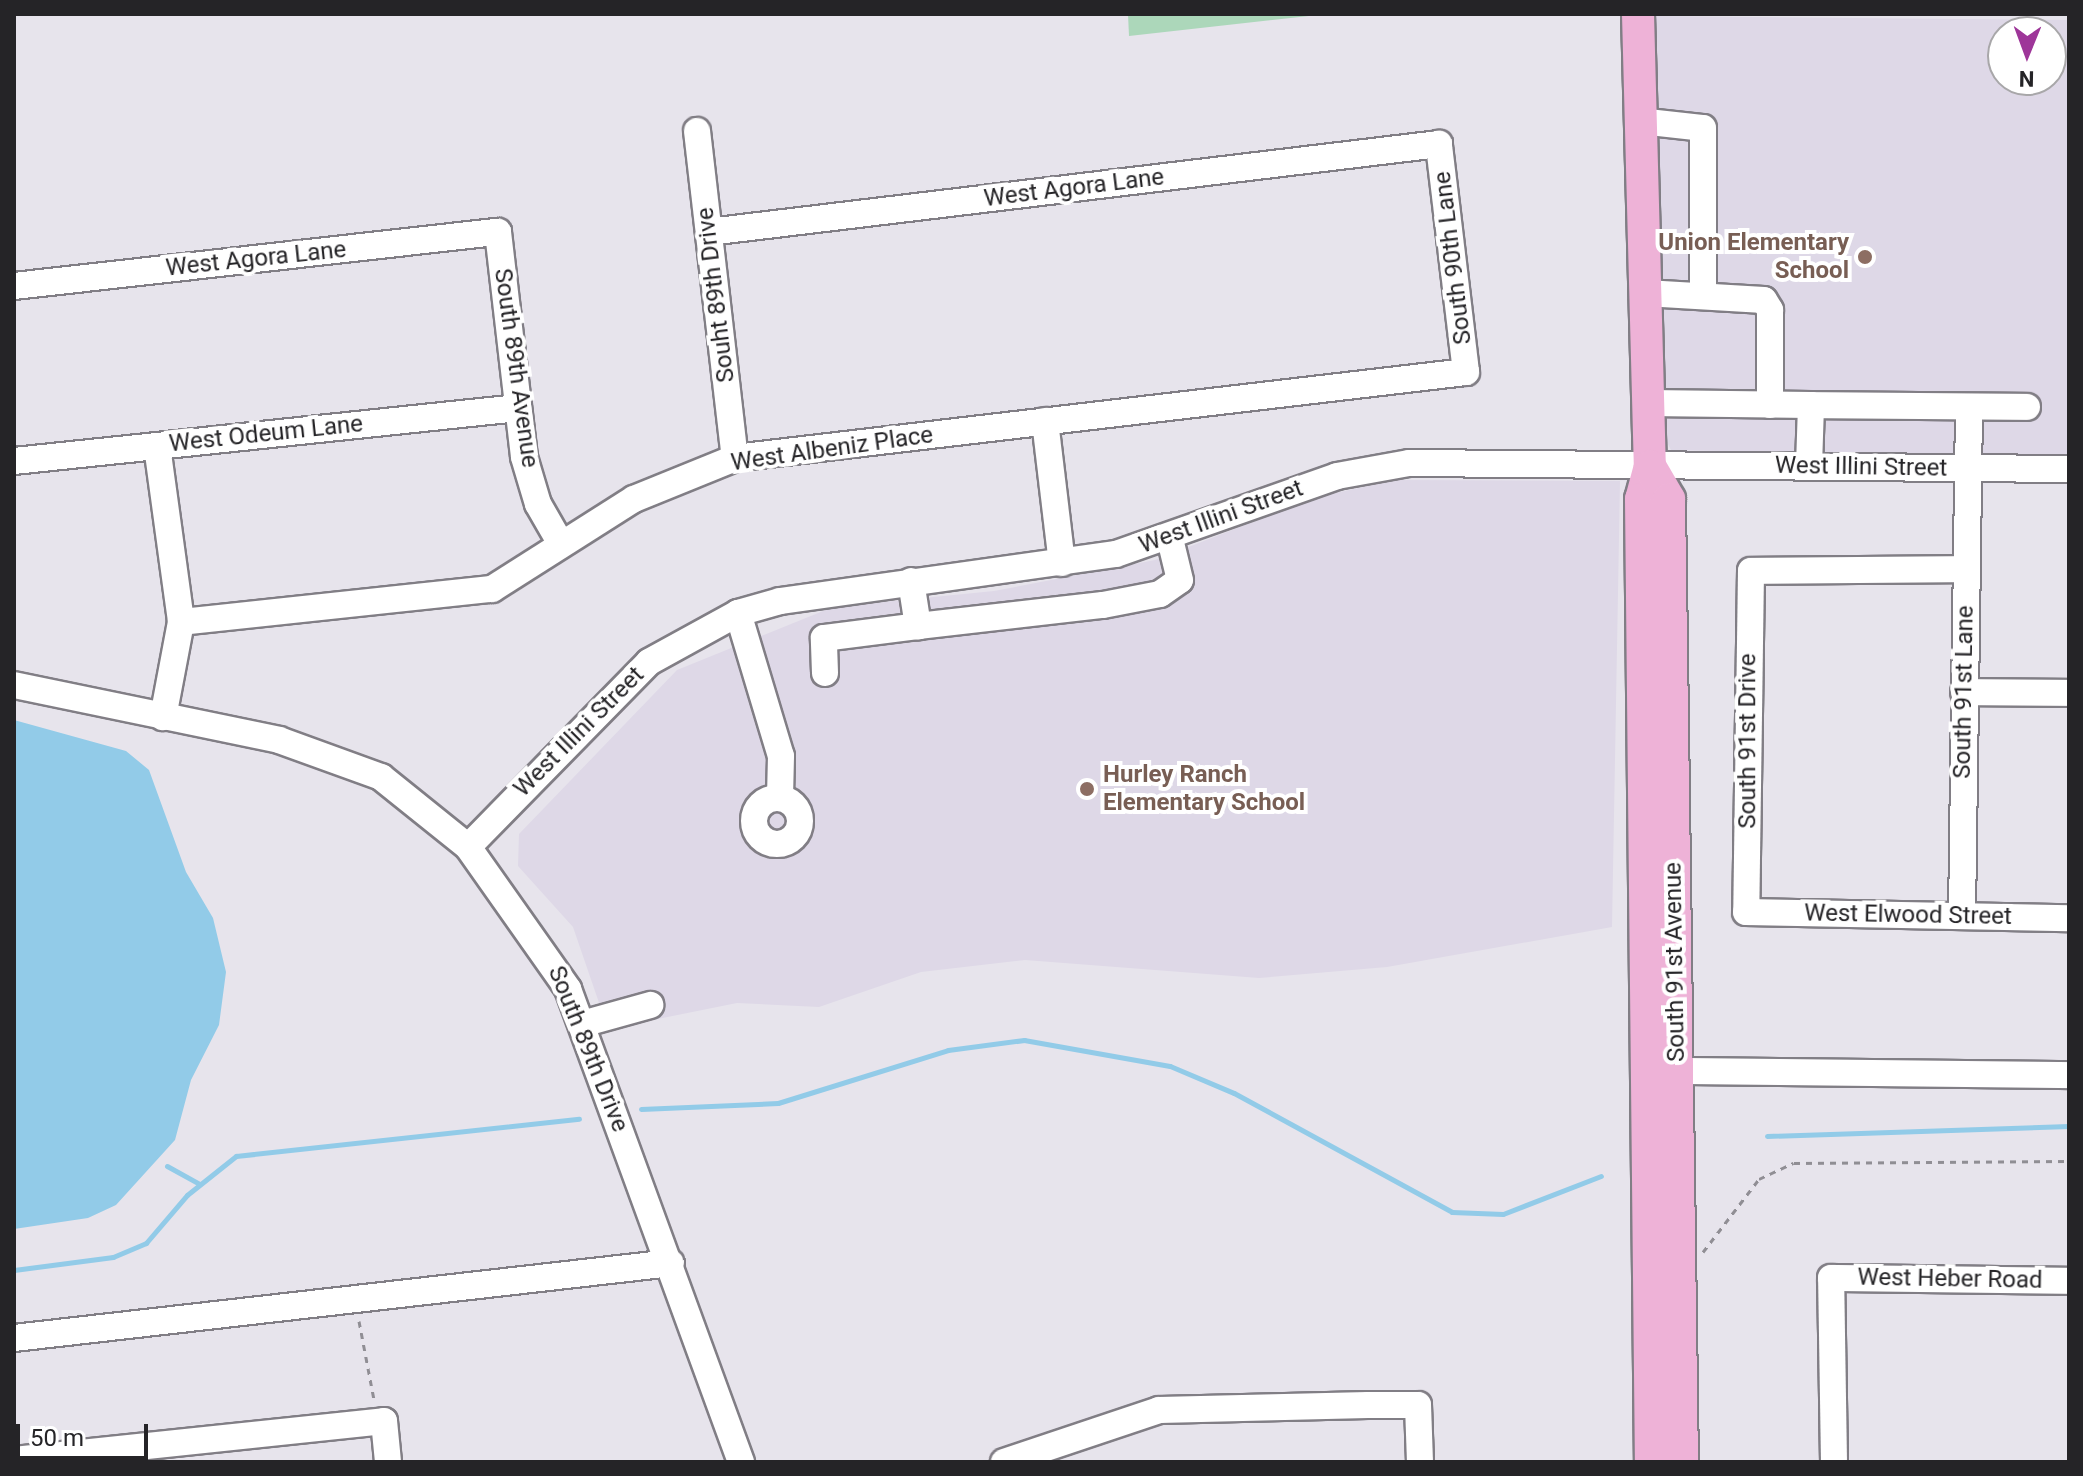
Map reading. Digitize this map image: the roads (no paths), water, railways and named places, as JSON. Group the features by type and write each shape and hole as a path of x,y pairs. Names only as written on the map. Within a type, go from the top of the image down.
{"main road":[{"name":"South 91st Avenue","path":"1638,14 1650,466 1641,499 1651,1462"},
{"name":"South 91st Avenue","path":"1650,466 1669,499 1682,1462"}],"street":[{"path":"1640,121 1694,124 1703,128 1703,295"},
{"name":"Souht 89th Drive","path":"697,131 735,458"},
{"name":"West Agora Lane","path":"709,232 1439,144"},
{"name":"South 90th Lane","path":"1439,144 1466,372"},
{"name":"West Agora Lane","path":"14,286 498,232"},
{"name":"South 89th Avenue","path":"498,232 518,408 538,504 561,544"},
{"path":"1645,293 1756,296 1768,304 1770,405"},
{"name":"West Albeniz Place","path":"181,622 492,589 634,499 735,458 1466,372"},
{"path":"1649,403 2027,407"},
{"path":"1809,466 1811,405"},
{"name":"West Odeum Lane","path":"14,461 518,408"},
{"name":"South 91st Lane","path":"1962,916 1969,408"},
{"path":"1045,421 1062,563"},
{"path":"157,446 181,622 163,717"},
{"name":"West Illini Street","path":"468,847 649,662 738,613 911,581 1062,563 1170,539 1337,476 1409,463 2069,469"},
{"path":"825,673 824,638 1160,594 1180,580 1170,539"},
{"name":"South 91st Drive","path":"1746,912 1751,571 1966,569"},
{"path":"911,581 918,626"},
{"path":"738,613 781,756 780,798"},
{"name":"South 89th Drive","path":"14,685 279,740 381,777 468,847 548,954 582,1024 741,1462"},
{"path":"1964,692 2069,693"},
{"name":"West Elwood Street","path":"1746,912 2069,918"},
{"path":"582,1024 650,1005"},
{"path":"1676,1071 2069,1075"},
{"path":"14,1338 360,1301 671,1263"},
{"name":"West Heber Road","path":"1834,1462 1831,1278 2069,1281"},
{"path":"1004,1462 1159,1410 1418,1405 1420,1462"},
{"path":"14,1460 384,1421 388,1462"}],"water":[{"path":"14,720 126,751 149,770 186,872 213,918 226,972 219,1025 191,1080 175,1140 116,1205 88,1218 14,1229"}],"waterway":[{"path":"641,1109 778,1103 948,1050 1024,1040 1170,1066 1234,1093 1452,1212 1503,1214 1601,1176"},
{"path":"14,1270 113,1257 146,1243 187,1195 236,1156 579,1119"},
{"path":"1767,1136 2069,1126"},
{"path":"167,1166 199,1184"}],"place":[{"name":"Union Elementary School","path":"1865,257"},
{"name":"Hurley Ranch Elementary School","path":"1087,789"}]}
